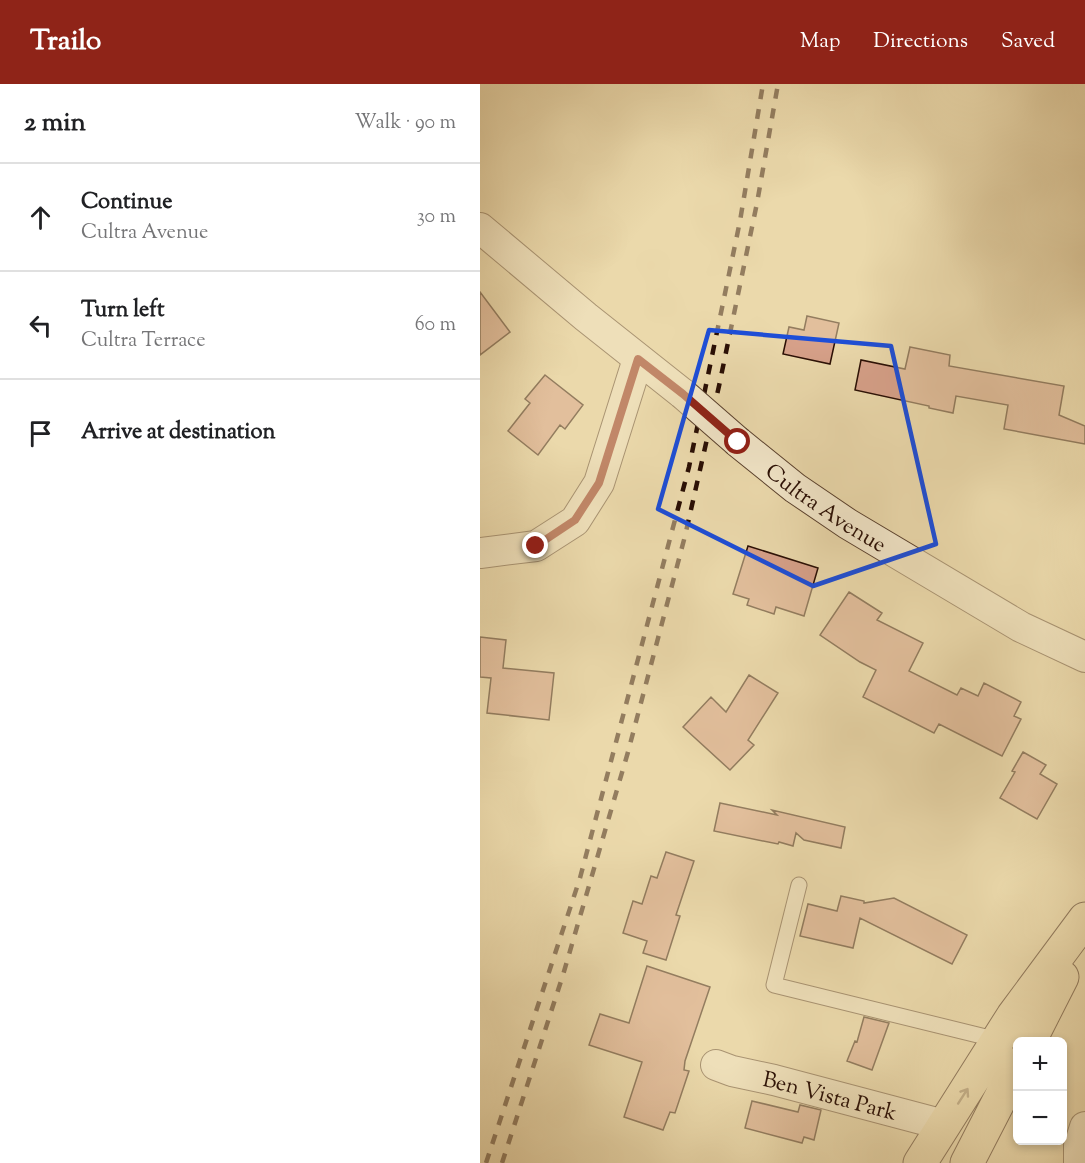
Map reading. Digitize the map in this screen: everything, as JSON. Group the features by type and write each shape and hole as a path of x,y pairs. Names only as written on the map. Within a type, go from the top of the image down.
{"highway":[{"path":"1014,1037 1013,1016 1085,919"},
{"path":"1022,1037 1085,932"},
{"path":"920,1163 944,1125 1013,1051"},
{"path":"967,1163 1013,1054"}],"street":[{"name":"Cultra Avenue","path":"480,228 795,488 848,525 1021,627 1085,657"},
{"path":"480,553 536,546 575,520 599,483 638,359"},
{"name":"Ben Vista Park","path":"716,1065 944,1125"},
{"path":"1079,1163 1079,1146 1085,1127"}],"lane":[{"path":"800,885 774,985 1013,1048"}],"highlighted area":[{"path":"709,330 891,346 936,544 813,586 658,509"}],"building":[{"path":"480,292 510,332 480,355"},
{"path":"807,316 839,323 830,364 783,354 789,327 804,330"},
{"path":"910,347 950,355 949,366 1064,386 1059,415 1085,426 1085,444 1004,429 1008,405 956,396 953,413 855,390 861,360 905,369"},
{"path":"545,375 583,405 565,429 560,425 538,455 508,431 530,403 525,399"},
{"path":"748,546 818,568 804,616 776,607 774,614 747,605 749,599 733,594"},
{"path":"849,592 882,613 877,620 923,643 909,671 957,695 961,688 978,696 984,683 1021,702 1014,716 1021,719 1002,756 939,724 934,733 863,697 876,670 820,635"},
{"path":"480,637 506,640 503,668 554,673 549,720 487,713 491,678 480,677"},
{"path":"749,675 778,693 748,740 754,745 730,770 683,727 711,697 726,712"},
{"path":"1023,752 1046,765 1040,774 1057,784 1037,819 1000,798"},
{"path":"720,803 777,815 772,810 845,827 841,848 804,840 796,833 793,846 714,831"},
{"path":"666,852 694,861 676,915 680,916 666,960 643,953 647,941 623,933 633,901 642,904 651,876 657,878"},
{"path":"841,896 864,901 864,903 894,898 967,935 952,964 860,918 853,948 800,936 808,904 837,911"},
{"path":"647,966 710,987 685,1061 684,1070 689,1071 675,1113 670,1112 663,1130 624,1117 642,1062 589,1045 600,1014 629,1023"},
{"path":"864,1017 889,1023 872,1070 847,1061 855,1041 857,1042"},
{"path":"752,1101 798,1112 800,1105 821,1110 814,1140 804,1137 802,1143 745,1128"}],"railway":[{"path":"486,1163 580,878 689,467 740,221 763,84"},
{"path":"502,1163 563,975 628,752 685,536 757,203 778,84"}],"route":[{"path":"536,546 575,520 599,483 638,359 683,394 738,442"}]}
